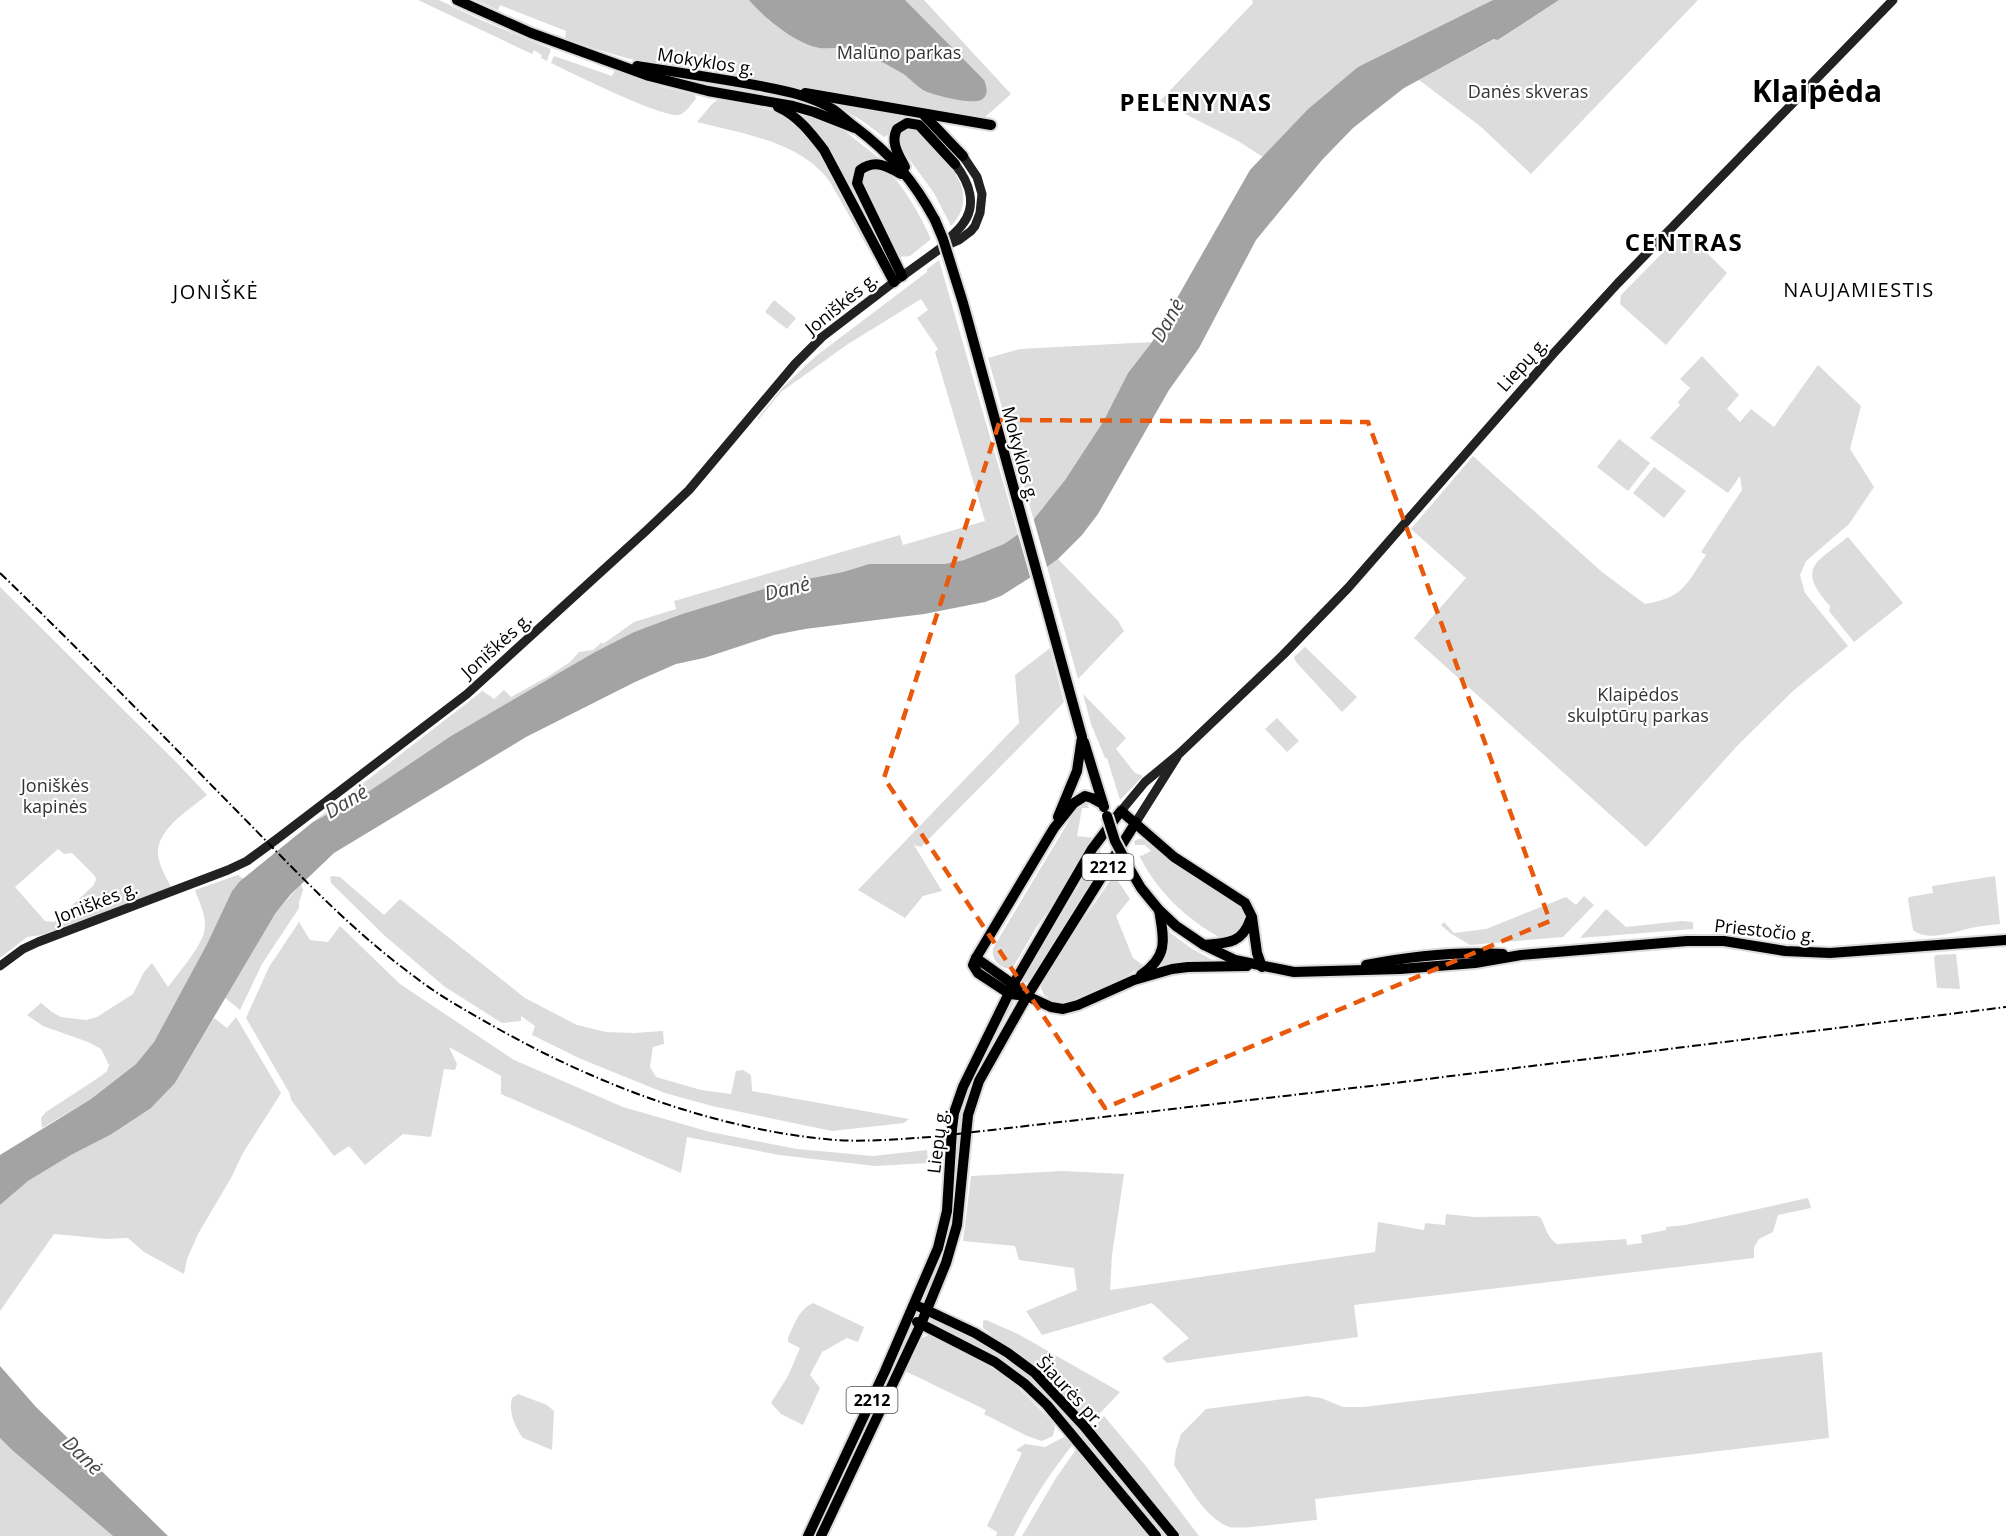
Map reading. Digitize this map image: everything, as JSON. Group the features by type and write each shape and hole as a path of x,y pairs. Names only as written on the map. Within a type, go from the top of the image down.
{"main road":[{"name":"Mokyklos g.","path":"457,0 531,33 649,76 708,91 814,112 855,128"},
{"name":"Liepų g.","path":"808,1536 933,1262 944,1225 954,1113 963,1087 1012,989 1092,849 1145,782 1180,753 1283,655 1348,588 1499,414 1598,305 1893,0"},
{"name":"Mokyklos g.","path":"613,62 784,91 815,101 833,109 888,155 912,181 935,220 950,259 1082,737 1107,816"},
{"path":"708,91 710,77"},
{"path":"784,91 814,94 991,125"},
{"path":"767,102 795,117 824,150 898,279"},
{"path":"922,114 959,160"},
{"path":"912,181 894,139 897,129 907,123 919,125 959,160"},
{"name":"Joniškės g.","path":"0,966 23,949 38,942 247,861 467,694 689,490 795,364 813,346 898,279 941,248 966,235 975,226 982,204 980,184 959,160"},
{"path":"898,279 858,188 857,179 860,170 877,163 886,165 912,181"},
{"path":"1054,828 1077,771 1082,737"},
{"name":"Liepų g.","path":"821,1536 921,1324 946,1263 957,1225 965,1129 970,1104 979,1081 1026,996 1180,753"},
{"path":"1103,804 1085,796 1077,800 1054,828 976,958 974,965 978,973 1051,1007 1069,1008 1134,980 1159,973 1188,967 1260,966 1249,909 1239,898 1174,857 1122,811"},
{"name":"Priestočio g.","path":"1107,816 1115,841 1141,888 1176,926 1224,956 1294,972 1338,970 1399,958 1458,958 1472,952 1521,955 1710,940 1737,942 1785,951 1830,953 2006,940"},
{"path":"1134,980 1153,966 1161,953 1163,936 1159,910"},
{"path":"1204,945 1236,940 1246,932 1252,917"},
{"name":"Šiaurės pr.","path":"915,1304 975,1333 1035,1373 1084,1426 1174,1536"},
{"name":"Šiaurės pr.","path":"908,1318 995,1362 1036,1393 1156,1536"}],"highlighted area":[{"path":"1000,420 1368,422 1550,921 1105,1108 884,778"}],"green space":[{"path":"418,0 439,0 551,49 547,61 534,50 532,54"},
{"name":"Malūno parkas","path":"475,0 924,0 1011,94 980,120 648,63 575,42 565,38 566,31 500,5 498,10"},
{"path":"1252,0 1493,0 1330,90 1308,109 1263,157 1238,141 1160,101 1253,3"},
{"name":"Danės skveras","path":"1559,0 1698,0 1531,174 1480,126 1419,80 1495,39 1499,40"},
{"path":"554,56 612,76 615,70 660,83 659,86 695,95 696,99 679,115 655,110 551,63"},
{"path":"720,98 783,113 811,139 880,263 878,266 830,182 818,168 787,148 770,141 697,122"},
{"path":"830,102 921,118 951,149 949,151 906,119 894,124 888,135 884,137"},
{"path":"799,111 842,129 880,159 862,163 852,184 893,263 890,265 796,113"},
{"path":"915,126 957,172 963,201 960,214 951,226 934,193 899,145 898,131"},
{"path":"869,168 883,170 897,181 928,232 931,239 910,256 899,257 861,187 862,175"},
{"path":"1682,233 1687,233 1727,273 1666,345 1620,304 1621,295"},
{"path":"939,260 1018,534 1004,544 964,560 944,564 869,564 843,572 776,585 682,614 634,632 595,652 451,736 365,794 313,822 476,696 482,691 480,689 494,699 504,690 511,697 549,676 570,662 579,652 593,650 634,622 676,609 674,601 900,535 903,545 985,521 935,352 938,349 917,318 928,310 921,299 848,344 781,392 758,420 783,387 816,356 927,272 927,269"},
{"path":"774,300 796,318 787,329 765,312"},
{"path":"1152,342 1128,373 1103,422 1065,480 1034,521 988,358 1020,349"},
{"name":"Klaipėdos skulptūrų parkas","path":"1702,356 1739,395 1727,409 1740,422 1751,409 1774,427 1818,365 1861,406 1850,449 1874,487 1849,524 1806,561 1800,575 1805,593 1848,646 1793,691 1738,745 1646,847 1414,638 1466,578 1411,529 1473,456 1602,572 1645,604 1676,594 1688,582 1706,555 1701,552 1742,490 1740,476 1728,493 1650,438 1680,405 1678,402 1690,388 1680,379"},
{"path":"1619,439 1650,463 1628,491 1597,467"},
{"path":"1654,467 1686,491 1664,518 1633,493"},
{"path":"1848,537 1903,603 1854,642 1829,611 1830,606 1820,593 1812,574 1819,560"},
{"path":"1058,559 1118,621 1124,631 1078,679 1047,567"},
{"name":"Joniškės kapinės","path":"0,587 207,795 175,821 162,838 158,856 171,887 42,935 27,937 0,958","holes":["58,849 64,854 72,853 95,876 96,880 93,886 54,922 45,921 15,887"]},
{"path":"1305,647 1357,697 1342,712 1296,662 1294,657"},
{"path":"1050,648 1064,702 921,847 914,845 942,891 923,896 905,918 858,890 1019,723 1015,675"},
{"path":"1083,694 1126,738 1116,749 1135,773 1143,776 1120,800 1107,758 1105,758 1091,724"},
{"path":"1277,718 1299,741 1287,752 1265,729"},
{"path":"1084,801 1089,808 1082,808 1077,836 1094,838 1012,969 1004,967 995,960 993,948 1079,804"},
{"path":"1143,839 1149,845 1151,843 1178,866 1241,907 1245,922 1240,934 1226,938 1219,937 1183,912 1146,868 1139,855 1151,851 1145,845 1135,845 1134,841"},
{"path":"1100,850 1103,863 1029,981 1024,983 1023,980"},
{"path":"238,875 244,879 232,891 207,944 154,1042 136,1064 91,1099 42,1128 41,1118 46,1112 101,1076 107,1071 109,1065 101,1049 43,1026 27,1015 41,1003 61,1017 86,1020 97,1017 133,994 144,972 152,963 168,987 184,967 204,934 202,908 195,890"},
{"path":"1114,875 1130,899 1116,916 1133,958 1144,966 1065,1003 1048,1000 1049,998 1044,995 1041,988 1049,969"},
{"path":"1995,876 2000,924 1933,936 1919,934 1913,930 1909,897 1933,893 1932,886"},
{"path":"330,877 340,877 384,915 400,899 525,998 577,1025 606,1032 663,1031 664,1044 653,1047 650,1067 656,1077 701,1090 731,1094 736,1071 743,1070 751,1075 752,1091 909,1119 904,1123 832,1131 712,1106 665,1093 581,1059 532,1035 535,1026 521,1016 521,1021 502,1023 445,987 385,936 331,883"},
{"path":"301,884 303,890 299,908 262,964 240,1010 224,997 275,914"},
{"path":"1584,896 1594,905 1563,937 1470,945 1441,925 1444,922 1454,933 1486,929 1566,897 1576,905"},
{"path":"1606,909 1626,927 1682,921 1693,922 1693,929 1580,938"},
{"path":"299,922 310,940 328,942 340,926 400,984 514,1060 623,1107 710,1132 797,1149 873,1156 927,1150 928,1163 875,1166 779,1155 687,1137 681,1173 501,1094 501,1076 449,1047 457,1064 455,1070 444,1069 431,1137 403,1134 365,1165 349,1146 334,1156 291,1100 290,1094 246,1018 269,967"},
{"path":"1168,931 1192,949 1220,964 1158,968 1167,952"},
{"path":"1956,954 1960,989 1937,988 1934,957"},
{"path":"1013,1000 1014,1003 986,1054 969,1093 961,1130 952,1223 942,1258 929,1292 926,1291 943,1251 952,1217 955,1144 961,1106 972,1077"},
{"path":"236,1017 281,1093 243,1153 198,1234 187,1259 184,1274 144,1252 128,1238 106,1239 54,1234 0,1311 0,1205 28,1181 110,1135 175,1083 214,1018 227,1028"},
{"path":"1062,1171 1124,1174 1112,1255 1110,1290 1375,1252 1378,1222 1424,1230 1425,1223 1445,1225 1446,1214 1474,1217 1537,1216 1541,1218 1549,1236 1557,1244 1626,1239 1627,1245 1642,1243 1641,1235 1666,1230 1666,1227 1685,1225 1808,1198 1811,1208 1778,1215 1773,1232 1759,1239 1754,1247 1754,1258 1354,1305 1358,1337 1167,1363 1162,1358 1189,1338 1152,1303 1042,1335 1026,1311 1077,1290 1074,1268 1019,1260 1015,1246 963,1241 971,1176"},
{"path":"813,1303 864,1327 858,1342 847,1338 822,1352 810,1375 820,1388 803,1425 781,1414 771,1403 788,1376 800,1348 788,1342 788,1338 801,1313"},
{"path":"931,1319 987,1345 1032,1376 1083,1432 1169,1536 1163,1536 1065,1418 1029,1380 985,1350 930,1324"},
{"path":"986,1320 1018,1334 1120,1392 1089,1425 1049,1378 983,1328 983,1321"},
{"path":"929,1335 990,1367 1011,1382 1054,1424 1053,1436 1042,1441 1027,1436 984,1414 986,1410 905,1371 918,1340"},
{"path":"1822,1352 1829,1438 1315,1499 1317,1520 1235,1528 1220,1522 1205,1509 1174,1465 1181,1434 1206,1409 1307,1396 1321,1398 1343,1407 1363,1407"},
{"path":"518,1394 547,1405 554,1411 552,1450 523,1438 520,1434 511,1409 512,1398"},
{"path":"1104,1416 1199,1536 1182,1536 1092,1429"},
{"path":"1064,1437 1074,1443 1041,1488 1014,1536 996,1536 997,1532 987,1526 1022,1453 1016,1450 1025,1444 1045,1447"},
{"path":"0,1438 12,1450 113,1536 0,1536"},
{"path":"1077,1448 1149,1536 1022,1536 1056,1478"}],"water":[{"path":"749,0 905,0 984,80 986,94 984,98 976,101 952,99 928,92 905,75 862,52 847,48 811,46 791,36 772,22"},
{"name":"Danė","path":"1493,0 1559,0 1498,40 1494,39 1404,88 1353,128 1322,160 1256,240 1199,348 1169,390 1098,514 1082,535 1058,559 1001,596 985,602 924,614 774,635 704,658 676,664 526,737 334,853 291,894 275,914 175,1083 151,1108 110,1135 28,1181 0,1205 0,1155 91,1099 136,1064 154,1042 207,944 232,891 239,882 313,822 365,794 451,736 595,652 634,632 682,614 776,585 843,572 869,564 944,564 964,560 1004,544 1027,528 1065,480 1103,422 1128,373 1152,342 1250,170 1308,109 1358,67"},
{"name":"Danė","path":"0,1366 36,1407 168,1536 113,1536 0,1438"}],"pier":[{"path":"1033,517 1048,570 1031,580 1017,531"}],"railway":[{"path":"0,573 320,895 366,938 425,985 502,1031 580,1070 662,1103 748,1127 835,1140 931,1137 1379,1085 2006,1007"}],"district":[{"name":"Klaipėda","path":"1817,90"},
{"name":"PELENYNAS","path":"1196,101"},
{"name":"CENTRAS","path":"1684,241"},
{"name":"NAUJAMIESTIS","path":"1859,289"},
{"name":"JONIŠKĖ","path":"216,291"}]}
